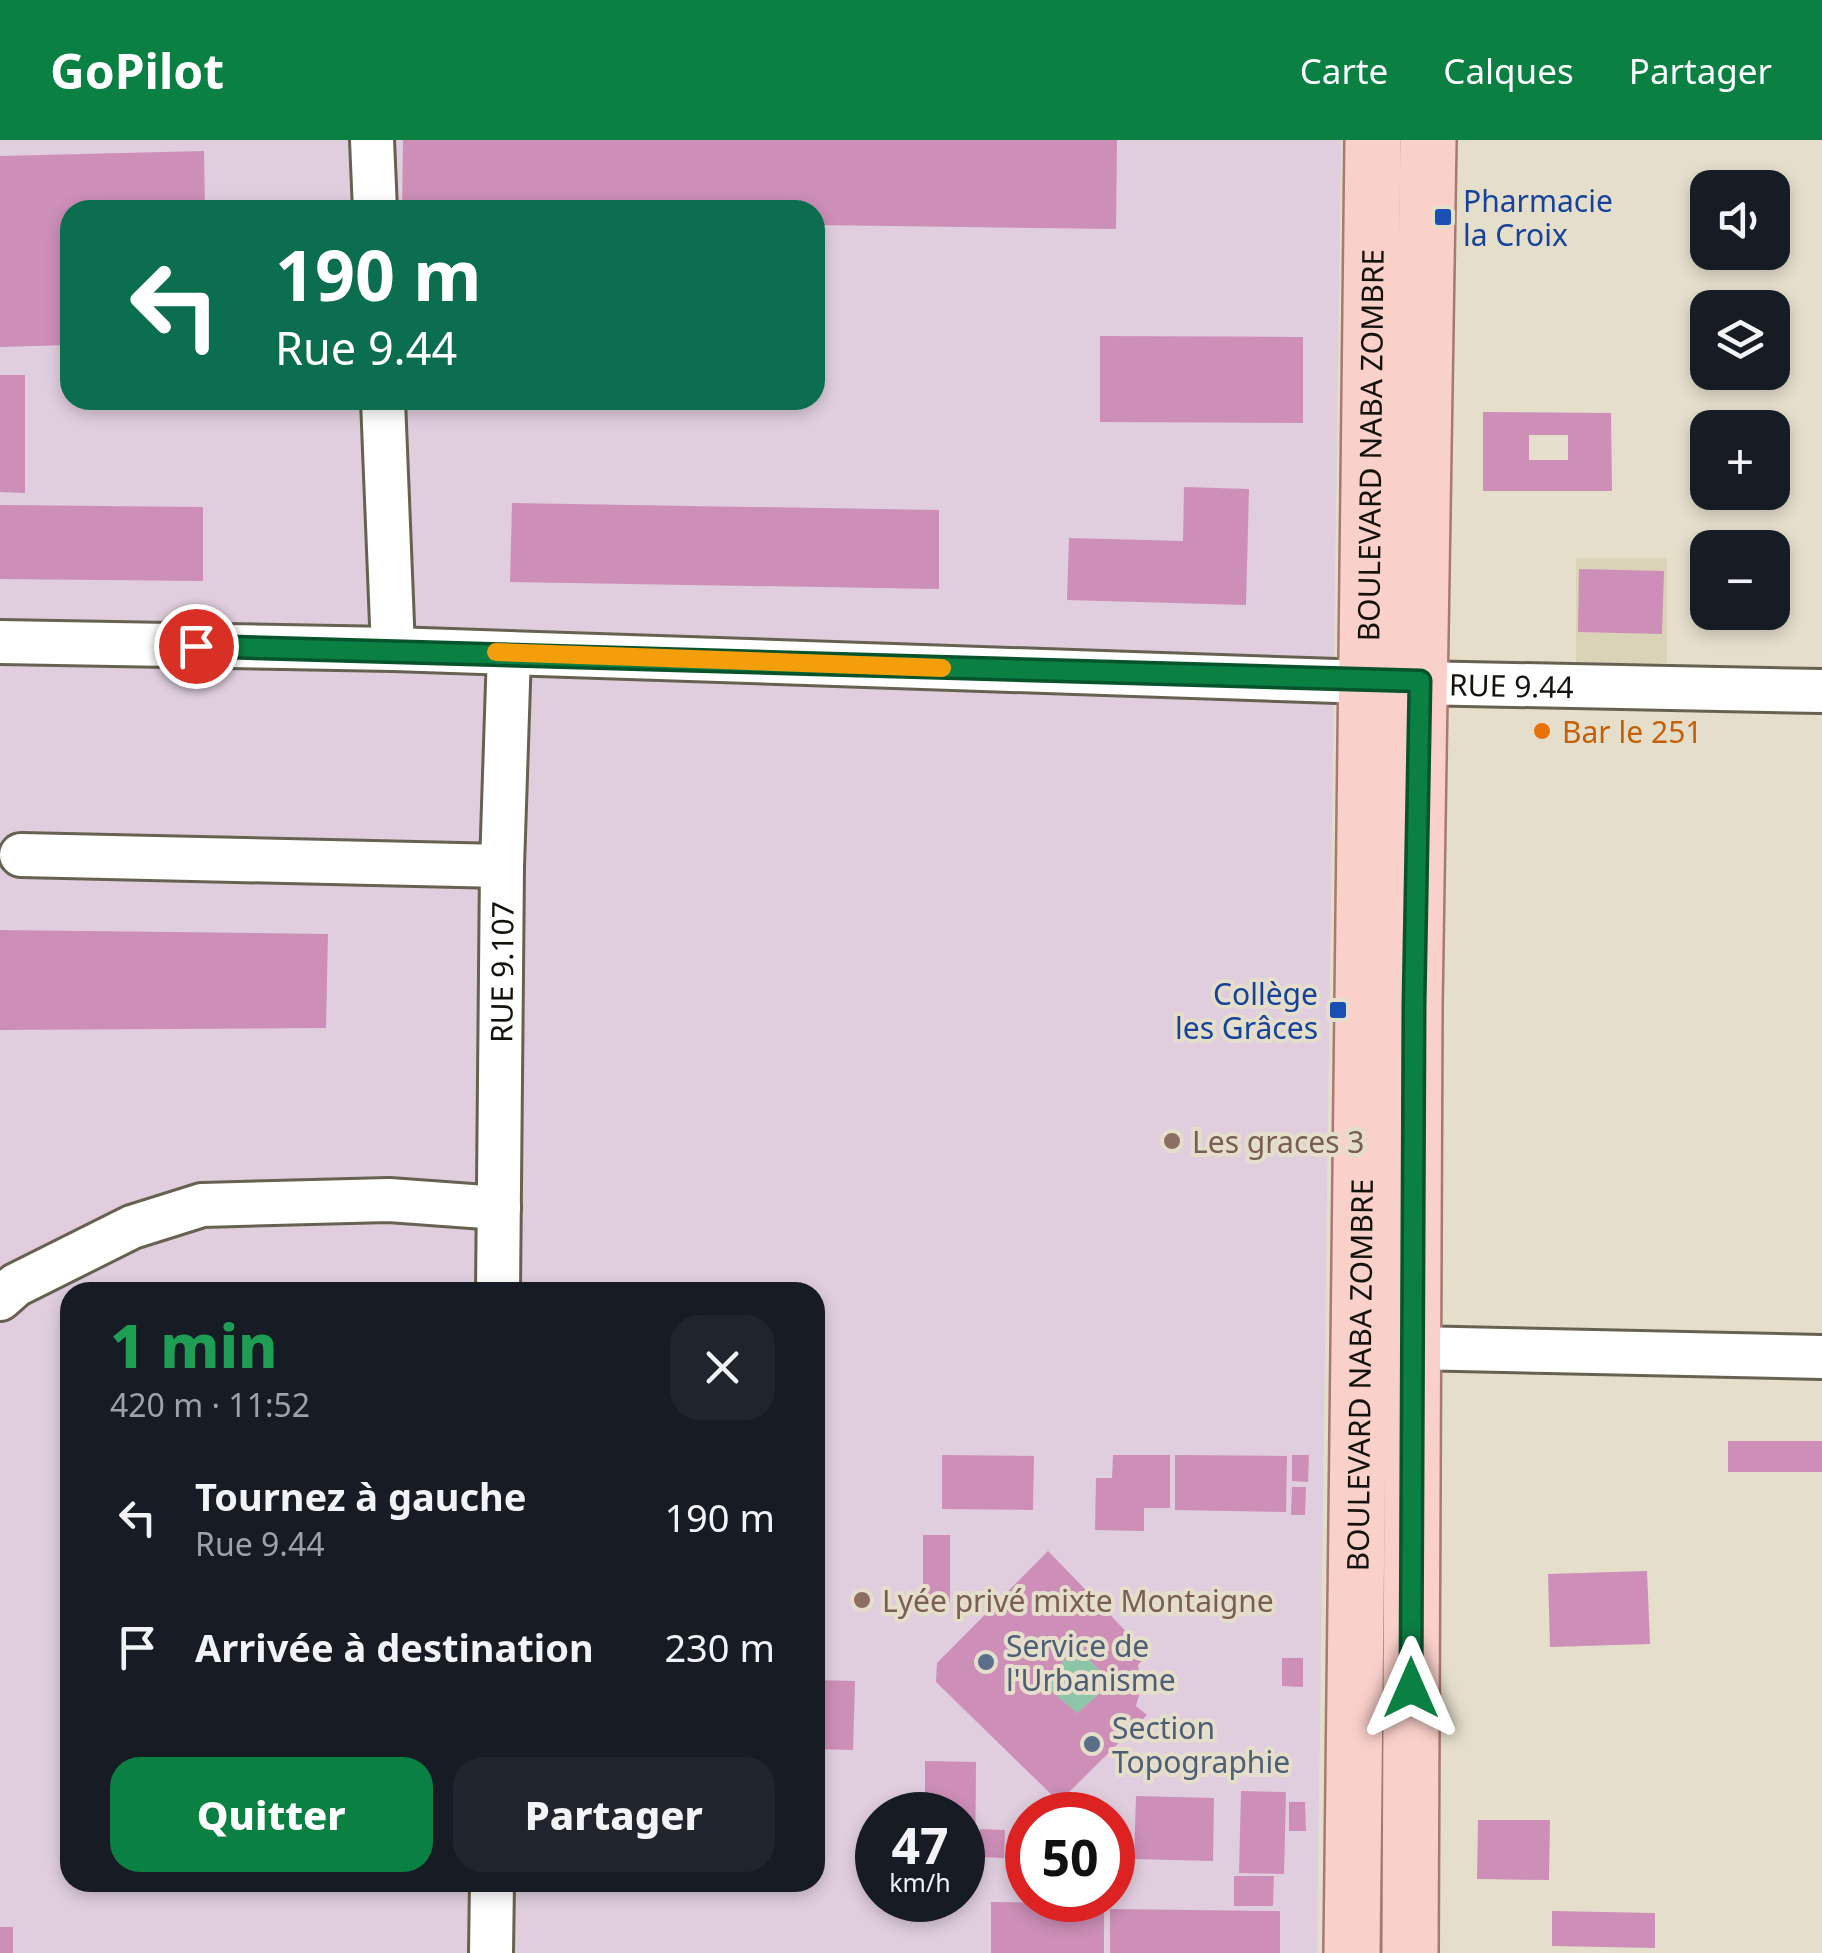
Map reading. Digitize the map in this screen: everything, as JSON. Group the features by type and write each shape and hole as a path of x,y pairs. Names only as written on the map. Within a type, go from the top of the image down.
{"main road":[{"name":"BOULEVARD NABA ZOMBRE","path":"1352,1953 1373,140"},
{"name":"BOULEVARD NABA ZOMBRE","path":"1410,1953 1414,1005 1428,140"}],"street":[{"path":"372,140 375,200"},
{"path":"383,410 393,649"},
{"name":"RUE 9.44","path":"0,642 393,649 1366,682 1822,691"},
{"name":"RUE 9.107","path":"498,1282 508,653"},
{"path":"21,855 502,866"},
{"path":"0,1300 16,1285 132,1227 202,1205 388,1200 499,1208"},
{"path":"1412,1348 1822,1357"},
{"path":"491,1953 492,1892"}],"shaded area":[{"path":"0,140 1341,140 1317,1953 0,1953"},
{"path":"1576,558 1667,558 1667,663 1576,663"}],"green space":[{"path":"1072,1652 1083,1653 1100,1671 1101,1692 1077,1713 1048,1688 1048,1678"}],"building":[{"path":"403,140 1117,140 1116,229 825,225 825,200 402,200"},
{"path":"204,151 205,200 60,200 60,345 0,347 0,156"},
{"path":"1100,336 1303,337 1303,423 1100,422"},
{"path":"0,375 25,375 25,493 0,492"},
{"path":"1483,412 1611,413 1612,491 1483,491","holes":["1529,435 1568,435 1568,460 1529,460"]},
{"path":"1184,487 1249,489 1246,605 1067,600 1069,538 1183,541"},
{"path":"512,503 939,510 939,589 510,582"},
{"path":"0,505 203,507 203,581 0,579"},
{"path":"1579,569 1664,571 1662,634 1578,632"},
{"path":"0,930 328,934 326,1028 0,1030"},
{"path":"1728,1441 1822,1441 1822,1472 1728,1472"},
{"path":"942,1455 1034,1456 1033,1510 942,1509"},
{"path":"1113,1455 1170,1455 1170,1508 1144,1508 1144,1531 1095,1530 1096,1478 1112,1478"},
{"path":"1175,1455 1287,1456 1286,1512 1175,1510"},
{"path":"1292,1455 1309,1455 1308,1482 1292,1481"},
{"path":"1292,1487 1306,1487 1305,1515 1291,1515"},
{"path":"923,1535 950,1535 950,1603 923,1602"},
{"path":"1048,1551 1148,1654 1138,1665 1141,1688 1136,1706 1147,1715 1069,1792 1049,1792 936,1682 937,1663","holes":["1072,1652 1083,1653 1100,1671 1101,1692 1077,1713 1048,1688 1048,1678"]},
{"path":"1647,1571 1650,1644 1550,1647 1548,1574"},
{"path":"1282,1658 1303,1658 1303,1687 1282,1686"},
{"path":"825,1680 855,1681 853,1750 825,1749"},
{"path":"925,1761 976,1762 976,1792 925,1792"},
{"path":"1241,1791 1286,1792 1284,1874 1239,1873"},
{"path":"1136,1796 1214,1798 1213,1861 1135,1859"},
{"path":"1289,1802 1305,1802 1306,1831 1289,1831"},
{"path":"1478,1820 1550,1820 1549,1880 1477,1879"},
{"path":"985,1829 1005,1830 1004,1858 985,1857"},
{"path":"1234,1876 1274,1876 1273,1906 1234,1906"},
{"path":"991,1902 1005,1902 1005,1922 1104,1922 1104,1953 991,1953"},
{"path":"1135,1909 1280,1911 1280,1953 1110,1953 1110,1922 1135,1922"},
{"path":"1552,1911 1655,1913 1655,1948 1552,1946"},
{"path":"0,1927 13,1927 13,1953 0,1953"}],"slow traffic":[{"path":"496,652 942,668"}],"place":[{"name":"Pharmacie la Croix","path":"1443,217"},
{"name":"Bar le 251","path":"1542,731"},
{"name":"Collège les Grâces","path":"1338,1010"},
{"name":"Les graces 3","path":"1172,1141"},
{"name":"Lyée privé mixte Montaigne","path":"862,1600"},
{"name":"Service de l'Urbanisme","path":"986,1662"},
{"name":"Section Topographie","path":"1092,1744"}],"route":[{"path":"196,646 1420,681 1414,1005 1411,1688"}]}
